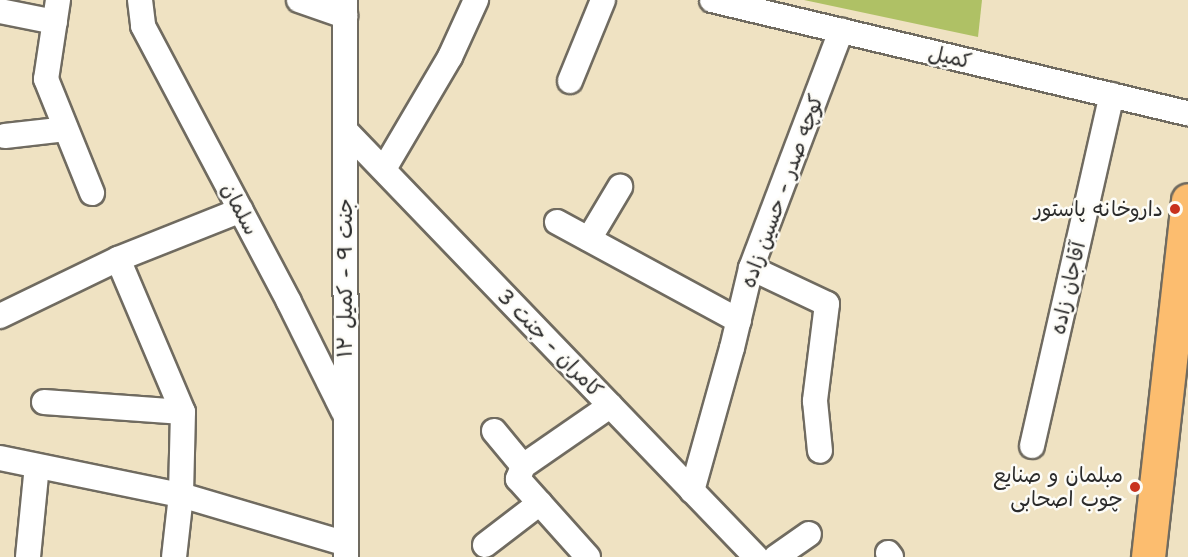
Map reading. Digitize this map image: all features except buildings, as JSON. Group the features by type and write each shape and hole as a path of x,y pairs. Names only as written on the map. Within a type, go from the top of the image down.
{"highway":[{"path":"1148,557 1182,296 1188,200"}],"street":[{"name":"سلمان","path":"140,0 143,26 241,210 346,416"},
{"path":"299,0 345,8"},
{"path":"384,169 450,57 476,0"},
{"path":"570,81 603,0"},
{"name":"کمیل","path":"712,0 1188,113"},
{"name":"جنت 9 - کمیل ۱۲","path":"345,8 346,551"},
{"path":"0,11 56,11 46,80 92,193"},
{"name":"کوچه صدر - حسین زاده","path":"692,491 739,321 751,268 841,31"},
{"name":"آقاجان زاده","path":"1032,446 1112,95"},
{"path":"5,136 66,129"},
{"name":"کامران - جنت 3","path":"345,130 756,557"},
{"path":"589,239 620,187"},
{"path":"0,316 118,259 241,210"},
{"path":"557,222 739,321"},
{"path":"118,259 183,412 181,495 174,557"},
{"path":"751,268 828,304 815,401 820,451"},
{"path":"44,402 183,412"},
{"path":"588,557 518,479 523,466 610,406"},
{"path":"494,430 523,466"},
{"path":"0,458 181,495 346,551"},
{"path":"28,557 37,466"},
{"path":"485,545 540,503"},
{"path":"776,557 809,534"}],"green space":[{"path":"804,0 982,0 978,37"}],"place":[{"name":"داروخانه پاستور","path":"1175,209"},
{"name":"مبلمان و صنایع چوب اصحابی","path":"1135,487"}]}
